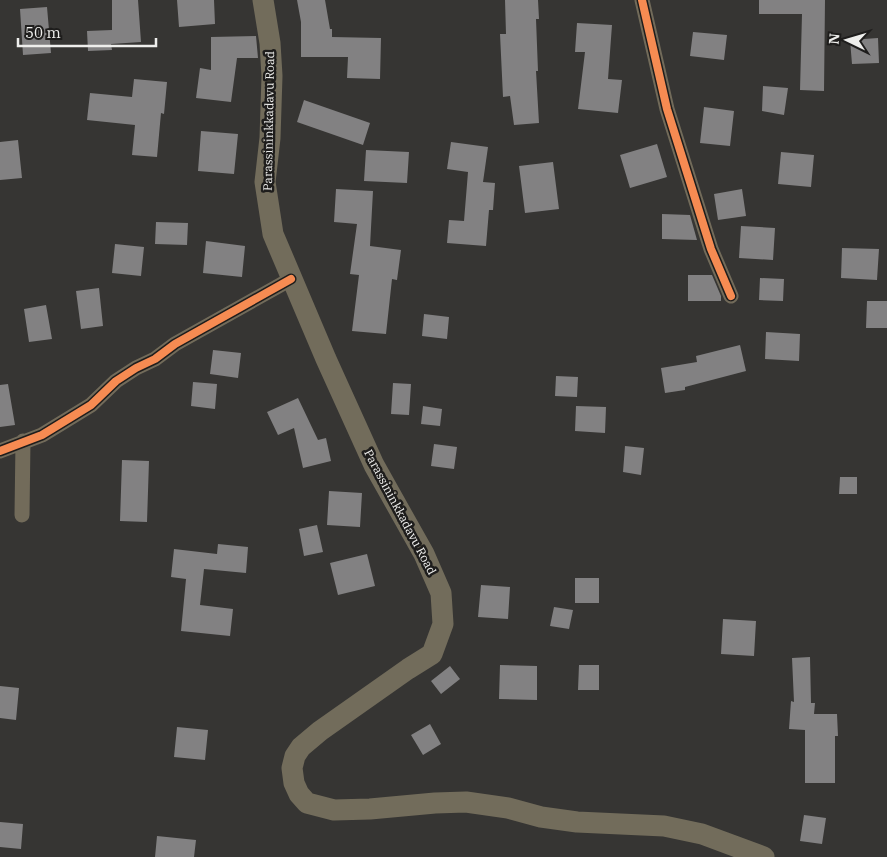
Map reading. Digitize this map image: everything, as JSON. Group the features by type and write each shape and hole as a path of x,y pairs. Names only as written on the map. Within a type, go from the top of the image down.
{"main road":[{"name":"Parassininkkadavu Road","path":"263,0 270,43 272,76 270,138 265,182 273,234 291,279 374,465 428,562 441,593 443,624 432,654 320,731 302,747 295,756 292,768 294,783 299,794 307,802 334,810 466,802 508,808 541,817 577,822 664,826 702,834 764,857"}],"street":[{"path":"642,0 667,109 711,249 731,296"},
{"path":"0,451 42,434 91,405 116,381 136,368 155,359 175,344 291,279"},
{"path":"22,515 23,441"}],"building":[{"path":"112,0 138,0 141,42 111,44 112,50 88,51 87,31 112,30"},
{"path":"177,0 214,0 215,24 179,27"},
{"path":"297,0 325,0 332,37 381,38 380,79 347,78 348,57 301,57 301,22"},
{"path":"505,0 538,0 539,19 536,19 538,71 536,71 539,123 514,125 510,96 503,97 500,34 506,34"},
{"path":"759,0 825,0 824,91 800,90 802,14 759,14"},
{"path":"47,7 51,53 23,55 20,9"},
{"path":"577,23 612,25 608,79 622,80 618,113 578,109 585,52 575,52"},
{"path":"693,32 727,35 724,60 690,56"},
{"path":"256,36 258,58 237,58 231,102 196,98 200,68 211,70 211,37"},
{"path":"878,38 879,63 852,64 850,40"},
{"path":"134,79 167,82 164,114 161,113 157,157 132,155 135,125 87,120 90,93 132,97"},
{"path":"763,86 788,88 784,115 762,111"},
{"path":"304,100 370,123 363,145 297,122"},
{"path":"704,107 734,111 730,146 700,143"},
{"path":"201,131 238,134 234,174 198,171"},
{"path":"18,140 22,178 0,180 0,142"},
{"path":"451,142 488,147 483,182 495,183 493,210 489,210 486,246 447,243 449,220 464,221 468,172 447,169"},
{"path":"657,144 667,177 630,188 620,155"},
{"path":"366,150 409,152 407,183 364,181"},
{"path":"781,152 814,155 811,187 778,184"},
{"path":"553,162 559,209 525,213 519,166"},
{"path":"336,189 373,191 370,246 401,250 397,280 392,279 386,334 352,331 359,275 350,274 357,224 334,222"},
{"path":"742,189 746,216 718,220 714,194"},
{"path":"662,214 690,215 697,240 662,239"},
{"path":"156,222 188,223 187,245 155,244"},
{"path":"741,226 775,228 773,260 739,258"},
{"path":"206,241 245,246 242,277 203,273"},
{"path":"115,244 144,247 141,276 112,273"},
{"path":"842,248 879,249 877,280 841,278"},
{"path":"688,275 712,275 721,296 721,301 688,301"},
{"path":"760,278 784,279 783,301 759,300"},
{"path":"99,288 103,326 81,329 76,291"},
{"path":"867,301 887,301 887,328 866,328"},
{"path":"46,305 52,339 29,342 24,309"},
{"path":"424,314 449,317 447,339 422,336"},
{"path":"766,332 800,334 799,361 765,359"},
{"path":"740,345 746,371 685,387 685,390 665,393 661,368 697,362 696,356"},
{"path":"213,350 241,353 238,378 210,374"},
{"path":"556,376 578,377 577,397 555,396"},
{"path":"193,382 217,384 215,409 191,406"},
{"path":"393,383 411,384 409,415 391,414"},
{"path":"8,384 15,425 0,427 0,385"},
{"path":"298,398 318,440 326,438 331,461 303,468 294,428 278,435 267,412"},
{"path":"423,406 442,409 440,426 421,424"},
{"path":"576,406 606,407 605,433 575,431"},
{"path":"434,444 457,447 454,469 431,466"},
{"path":"625,446 644,448 641,475 623,472"},
{"path":"122,460 149,461 147,522 120,521"},
{"path":"840,477 857,477 857,494 839,494"},
{"path":"329,491 362,493 360,527 327,525"},
{"path":"317,525 323,552 304,556 299,529"},
{"path":"218,544 248,547 246,573 204,569 200,605 233,609 230,636 181,631 186,579 171,577 174,549 217,554"},
{"path":"367,554 375,586 338,595 330,563"},
{"path":"575,578 599,578 599,603 575,603"},
{"path":"481,585 510,587 508,619 478,617"},
{"path":"554,607 573,610 569,629 550,626"},
{"path":"723,619 756,621 754,656 721,654"},
{"path":"810,657 811,703 815,703 814,714 837,714 838,736 835,736 835,783 805,783 805,730 789,729 791,701 794,702 792,658"},
{"path":"500,665 537,666 537,700 499,699"},
{"path":"579,665 599,665 599,690 578,690"},
{"path":"450,666 460,679 441,694 431,681"},
{"path":"0,686 19,688 16,720 0,718"},
{"path":"430,724 441,744 423,755 411,735"},
{"path":"177,727 208,730 205,760 174,757"},
{"path":"804,815 826,818 822,844 800,841"},
{"path":"0,822 23,824 21,849 0,847"},
{"path":"157,836 196,840 194,857 155,857"}],"cycle path":[{"path":"642,0 667,109 711,249 731,296"},
{"path":"0,451 42,435 91,405 116,381 136,368 155,359 175,344 291,279"}]}
